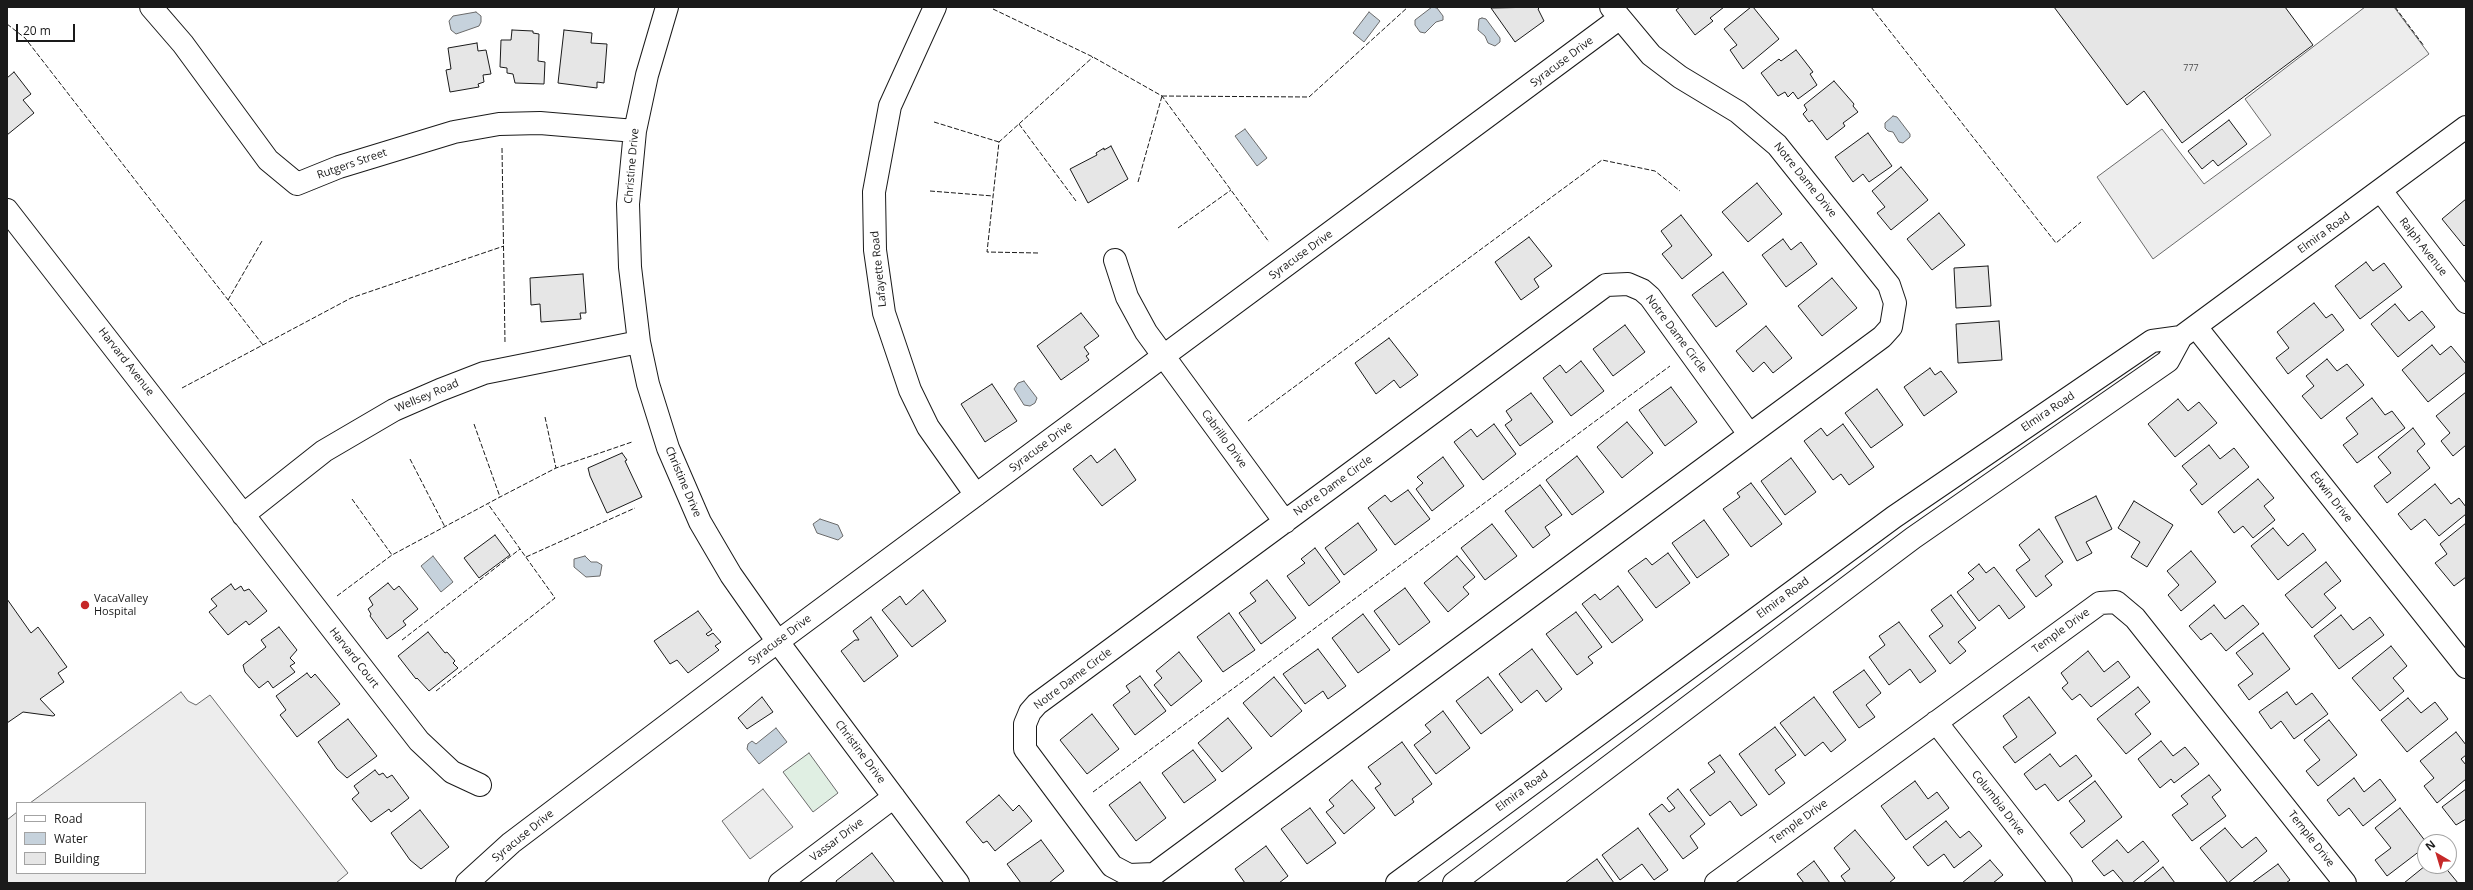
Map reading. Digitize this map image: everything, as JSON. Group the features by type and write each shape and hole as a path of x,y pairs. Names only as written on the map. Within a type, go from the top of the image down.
{"street":[{"name":"Rutgers Street","path":"151,7 183,44 268,160 297,184 339,167 454,132 499,124 540,123 634,131"},
{"name":"Christine Drive","path":"667,7 647,75 634,131 628,204 629,259 639,342 648,384 668,448 691,502 731,575 778,642 958,883"},
{"name":"Lafayette Road","path":"935,7 890,106 874,192 875,250 884,313 910,390 928,427 976,495"},
{"name":"Syracuse Drive","path":"467,883 511,843 778,642 1163,356 1616,13"},
{"name":"Notre Dame Drive","path":"1616,13 1651,55 1680,77 1738,112 1759,127 1794,164 1893,292 1895,314 1891,327 1882,337"},
{"name":"Elmira Road","path":"1454,883 1913,538 2168,361 2188,332 2466,127"},
{"name":"Ralph Avenue","path":"2381,191 2466,302"},
{"name":"Harvard Avenue","path":"7,210 243,515"},
{"name":"Cabrillo Drive","path":"1115,260 1127,297 1146,332 1285,522"},
{"name":"Notre Dame Circle","path":"1749,434 1650,297 1635,286 1613,283 1596,291 1037,704 1027,717 1024,736 1028,754 1106,859 1120,871 1129,875 1146,876 1164,868 1882,337"},
{"name":"Elmira Road","path":"1397,883 1894,516 2152,341 2188,332"},
{"name":"Edwin Drive","path":"2188,332 2466,667"},
{"name":"Wellsey Road","path":"243,515 324,451 394,410 484,373 639,342"},
{"name":"Harvard Court","path":"243,515 419,741 452,772 480,785"},
{"name":"Temple Drive","path":"1716,883 2100,603 2116,602 2135,618 2345,883"},
{"name":"Columbia Drive","path":"1936,722 2061,883"},
{"name":"Vassar Drive","path":"789,880 894,797"}],"green space":[{"path":"809,753 838,793 813,812 783,772"}],"shaded area":[{"path":"2365,7 2394,7 2429,54 2153,259 2097,177 2162,129 2204,184 2271,135 2245,99"},
{"path":"181,692 188,701 196,705 210,695 348,873 336,883 7,883 7,820 16,813 16,874 146,874 146,802 31,802"},
{"path":"763,789 793,827 750,859 722,821"}],"water":[{"path":"1432,7 1437,8 1443,16 1443,20 1436,22 1425,33 1420,32 1415,25 1415,20"},
{"path":"476,12 481,16 479,26 456,34 451,30 449,21 453,16"},
{"path":"1369,12 1380,21 1364,42 1353,33"},
{"path":"1479,19 1486,19 1500,38 1500,42 1495,46 1488,43 1485,36 1478,30"},
{"path":"1893,116 1897,117 1910,134 1910,137 1903,143 1899,142 1893,132 1888,131 1885,128 1885,123"},
{"path":"1245,129 1267,158 1257,166 1235,136"},
{"path":"1024,381 1037,398 1035,403 1030,406 1024,405 1014,389 1018,383"},
{"path":"820,519 838,525 843,536 838,540 817,533 813,524"},
{"path":"433,556 453,582 441,592 421,566"},
{"path":"585,556 591,562 597,562 602,565 600,576 586,577 574,567 574,559"},
{"path":"776,728 787,742 759,764 747,749 748,744 752,741 756,744"}],"building":[{"path":"1540,7 1538,9 1544,21 1515,42 1491,8"},
{"path":"1680,7 1724,7 1710,18 1713,21 1695,35 1676,10"},
{"path":"1751,7 1753,7 1779,39 1743,69 1730,50 1737,45 1724,29"},
{"path":"2054,7 2285,7 2313,45 2182,143 2144,91 2127,105"},
{"path":"512,30 533,31 533,33 539,34 538,61 545,62 544,84 515,83 513,74 507,73 507,68 500,67 501,40 511,40"},
{"path":"564,30 592,33 591,43 607,44 604,83 597,82 597,88 558,83"},
{"path":"477,43 478,51 486,50 491,74 483,75 484,82 478,84 479,87 450,92 446,70 451,69 448,48"},
{"path":"1796,50 1813,72 1810,74 1817,85 1798,99 1793,92 1788,97 1785,92 1778,96 1761,73 1779,59 1781,61"},
{"path":"14,72 31,94 23,100 34,113 7,135 7,78"},
{"path":"1834,81 1854,104 1853,106 1858,112 1843,123 1845,126 1827,140 1812,120 1809,122 1803,114 1807,110 1804,105"},
{"path":"2229,120 2247,144 2218,166 2213,160 2202,169 2188,151"},
{"path":"1868,133 1892,166 1869,182 1863,174 1853,182 1835,157"},
{"path":"1111,146 1128,179 1088,203 1070,169 1097,155 1096,153 1104,148 1104,150"},
{"path":"1901,167 1928,200 1891,230 1877,213 1885,207 1872,191"},
{"path":"1757,183 1782,214 1748,242 1722,212"},
{"path":"2466,199 2466,244 2464,246 2442,219"},
{"path":"1939,213 1965,245 1932,270 1907,239"},
{"path":"1681,215 1712,255 1682,279 1662,254 1672,246 1661,231"},
{"path":"1529,237 1552,266 1534,279 1539,287 1521,300 1495,262"},
{"path":"1783,239 1791,250 1801,242 1817,264 1786,287 1762,255"},
{"path":"2366,262 2373,271 2384,263 2402,287 2360,319 2335,286"},
{"path":"1988,266 1991,306 1956,308 1954,268"},
{"path":"1723,272 1747,304 1716,327 1692,295"},
{"path":"583,274 586,313 580,313 581,319 541,322 540,304 531,305 530,278"},
{"path":"1832,278 1857,308 1822,336 1798,306"},
{"path":"2314,303 2326,318 2332,314 2344,330 2288,374 2276,358 2289,348 2277,332"},
{"path":"2395,304 2409,321 2422,311 2435,327 2398,357 2371,324"},
{"path":"1081,313 1099,336 1084,347 1089,354 1086,356 1089,360 1061,380 1037,346"},
{"path":"1999,321 2002,360 1958,363 1956,324"},
{"path":"1625,325 1645,352 1613,376 1593,349"},
{"path":"1766,326 1792,358 1773,373 1764,362 1753,372 1736,351"},
{"path":"1389,338 1418,375 1400,388 1394,380 1376,394 1355,363"},
{"path":"2432,345 2440,355 2451,346 2466,364 2466,372 2428,402 2402,370"},
{"path":"2327,359 2337,371 2347,364 2364,385 2321,419 2302,396 2314,386 2306,376"},
{"path":"1581,361 1604,391 1571,416 1543,378 1560,365 1566,373"},
{"path":"1930,368 1935,375 1941,371 1957,392 1924,416 1904,387"},
{"path":"992,384 1017,421 985,442 961,404"},
{"path":"1671,387 1697,422 1665,446 1639,410"},
{"path":"1877,389 1903,425 1871,448 1845,413"},
{"path":"2466,392 2466,445 2453,456 2441,441 2450,433 2436,416"},
{"path":"1531,393 1553,422 1520,446 1505,425 1512,420 1506,411"},
{"path":"2372,398 2385,415 2392,411 2405,428 2357,463 2343,445 2358,434 2346,418"},
{"path":"2178,399 2188,411 2199,402 2217,423 2175,457 2148,424"},
{"path":"1627,422 1653,453 1622,478 1597,447"},
{"path":"1494,424 1516,454 1483,480 1454,442 1471,429 1477,437"},
{"path":"1843,424 1874,467 1849,485 1841,474 1833,480 1804,441 1821,428 1827,436"},
{"path":"2413,428 2425,444 2417,451 2430,468 2387,503 2374,486 2391,473 2378,457"},
{"path":"2209,445 2220,459 2234,448 2249,467 2202,505 2190,490 2197,484 2182,466"},
{"path":"1115,449 1136,480 1102,506 1073,469 1091,455 1097,463"},
{"path":"622,453 627,460 625,461 642,497 607,513 590,476 588,468"},
{"path":"1577,456 1604,492 1572,515 1546,480"},
{"path":"1443,457 1464,486 1432,511 1416,489 1423,483 1417,477"},
{"path":"1791,458 1816,492 1785,515 1761,481"},
{"path":"2258,479 2274,498 2264,506 2275,520 2253,538 2243,526 2234,533 2218,512"},
{"path":"1751,483 1782,524 1751,547 1723,509 1740,497 1737,493"},
{"path":"2435,484 2451,504 2459,498 2466,507 2466,514 2439,536 2425,519 2411,530 2398,514"},
{"path":"1540,485 1562,515 1545,527 1550,535 1533,548 1505,511"},
{"path":"1408,490 1430,519 1395,545 1368,508 1385,495 1391,502"},
{"path":"2096,496 2112,529 2086,542 2092,553 2077,561 2055,517"},
{"path":"2134,501 2173,525 2147,567 2131,557 2140,542 2118,528"},
{"path":"1704,520 1729,555 1697,578 1672,543"},
{"path":"1358,523 1377,550 1344,575 1325,548"},
{"path":"2466,523 2466,577 2454,586 2435,563 2447,554 2440,544"},
{"path":"1492,524 1517,556 1485,580 1461,548"},
{"path":"2273,528 2288,546 2303,533 2316,550 2278,580 2251,546"},
{"path":"2039,529 2063,562 2045,576 2052,585 2036,597 2016,570 2030,560 2019,545"},
{"path":"495,535 510,555 479,578 464,558"},
{"path":"1315,548 1340,582 1309,606 1287,576 1305,563 1301,559"},
{"path":"2191,551 2216,582 2181,611 2168,595 2179,585 2167,571"},
{"path":"1668,553 1690,583 1656,608 1628,571 1646,558 1652,565"},
{"path":"1457,556 1475,577 1463,587 1469,594 1448,612 1424,583"},
{"path":"2326,562 2341,581 2324,594 2336,608 2312,628 2285,595"},
{"path":"1979,564 1986,573 1994,567 2025,607 2009,619 1999,605 1979,621 1957,592 1974,579 1968,573"},
{"path":"1267,580 1296,618 1261,644 1239,613 1256,601 1250,593"},
{"path":"388,583 394,590 399,586 418,609 403,621 406,625 387,639 370,616 371,614 368,609 373,605 369,598"},
{"path":"231,584 235,590 241,586 244,591 249,589 267,611 249,625 246,621 228,635 209,612 217,606 211,599"},
{"path":"1618,586 1643,620 1612,643 1582,604 1595,594 1600,600"},
{"path":"1405,588 1430,622 1399,645 1374,611"},
{"path":"923,590 946,621 912,647 882,610 900,596 906,605"},
{"path":"1951,595 1976,628 1958,642 1966,651 1950,664 1929,636 1943,626 1931,610"},
{"path":"7,599 31,633 38,627 67,667 58,673 64,682 40,699 55,715 53,716 23,712 7,723"},
{"path":"2214,605 2225,619 2243,605 2259,624 2226,651 2211,633 2201,640 2189,626"},
{"path":"698,611 712,630 706,634 708,636 713,633 721,642 715,646 719,650 688,673 677,660 670,664 654,641"},
{"path":"1576,612 1602,647 1588,657 1593,663 1577,675 1546,634"},
{"path":"1229,613 1255,650 1223,672 1197,637"},
{"path":"1363,614 1390,650 1358,673 1332,638"},
{"path":"2341,615 2353,630 2370,617 2384,635 2339,669 2314,636"},
{"path":"871,617 898,656 864,682 841,651 855,640 859,640 853,631"},
{"path":"1899,622 1936,671 1920,683 1910,669 1889,685 1869,657 1885,645 1879,636"},
{"path":"279,627 297,650 290,658 295,663 290,666 295,672 273,688 268,681 259,688 245,672 243,665 266,647 261,640"},
{"path":"428,632 445,653 447,652 455,661 453,663 458,668 429,691 417,678 416,679 398,656"},
{"path":"2263,633 2290,669 2249,700 2238,685 2253,674 2236,653"},
{"path":"2391,646 2407,666 2393,678 2404,691 2380,711 2352,678"},
{"path":"1318,649 1346,686 1328,699 1323,691 1305,704 1283,674"},
{"path":"1532,649 1562,689 1546,702 1537,690 1521,703 1499,674"},
{"path":"2088,651 2104,672 2118,661 2130,677 2091,707 2080,694 2072,700 2062,688 2068,683 2061,673"},
{"path":"1179,652 1202,681 1171,706 1154,685 1162,678 1156,671"},
{"path":"1864,670 1881,693 1866,705 1875,717 1859,728 1833,692"},
{"path":"307,673 311,678 315,674 340,704 297,737 280,715 286,710 276,696"},
{"path":"1140,676 1166,711 1135,735 1113,705 1130,692 1126,686"},
{"path":"1274,677 1302,711 1271,737 1243,703"},
{"path":"1488,677 1513,710 1481,734 1456,701"},
{"path":"2138,687 2150,702 2135,714 2151,734 2126,754 2097,719"},
{"path":"2287,692 2296,705 2312,693 2328,714 2294,739 2281,721 2271,729 2259,712"},
{"path":"762,697 773,712 747,729 738,718"},
{"path":"1814,697 1846,740 1831,752 1823,742 1805,756 1780,723"},
{"path":"2029,697 2056,733 2015,763 2003,747 2017,737 2003,716"},
{"path":"2408,698 2421,713 2435,702 2448,719 2407,752 2381,720"},
{"path":"1443,711 1470,748 1436,774 1414,745 1431,732 1425,725"},
{"path":"1092,714 1119,749 1087,774 1060,740"},
{"path":"1228,718 1252,748 1222,772 1198,743"},
{"path":"348,719 377,756 347,778 337,769 318,742"},
{"path":"2329,720 2357,755 2318,786 2306,771 2320,760 2304,740"},
{"path":"1775,727 1796,755 1775,770 1785,783 1769,795 1739,754"},
{"path":"2456,732 2466,745 2466,755 2461,759 2466,765 2466,779 2437,803 2424,786 2434,778 2420,761"},
{"path":"2161,741 2173,756 2185,747 2199,764 2174,783 2171,779 2160,788 2138,759"},
{"path":"1402,742 1432,784 1412,799 1414,802 1395,816 1375,788 1381,784 1368,767"},
{"path":"1193,750 1216,780 1184,803 1162,773"},
{"path":"2050,754 2060,767 2076,755 2092,776 2058,801 2045,784 2036,790 2024,774"},
{"path":"1720,755 1757,805 1741,816 1730,801 1710,816 1690,790 1715,772 1708,763"},
{"path":"375,770 379,775 383,773 387,778 392,775 409,798 391,812 389,809 371,822 352,799 359,793 354,786"},
{"path":"2209,775 2221,790 2212,797 2226,816 2192,841 2172,815 2188,804 2181,796"},
{"path":"2354,778 2364,792 2380,779 2396,800 2363,826 2349,808 2339,816 2327,800"},
{"path":"1352,780 1375,808 1344,834 1326,812 1334,806 1329,800"},
{"path":"1915,781 1928,799 1937,792 1949,808 1906,840 1881,806"},
{"path":"2095,781 2122,817 2082,848 2070,833 2085,821 2069,801"},
{"path":"1140,782 1166,818 1136,841 1109,805"},
{"path":"1678,789 1705,824 1690,836 1698,848 1683,859 1649,814 1662,804 1669,812 1675,808 1667,798"},
{"path":"2466,789 2466,819 2456,825 2442,807"},
{"path":"999,795 1013,811 1019,805 1032,821 995,851 987,841 983,843 966,822"},
{"path":"1310,808 1336,843 1307,864 1281,829"},
{"path":"2400,808 2420,834 2417,834 2417,853 2387,876 2375,860 2391,848 2375,828"},
{"path":"420,810 449,847 421,869 410,860 391,833"},
{"path":"1946,821 1960,838 1969,831 1982,846 1954,868 1944,854 1928,866 1913,847"},
{"path":"1638,828 1668,870 1654,880 1642,864 1620,880 1602,855"},
{"path":"2225,828 2242,848 2256,837 2267,851 2228,883 2200,848"},
{"path":"1855,830 1895,878 1889,883 1846,883 1841,876 1850,869 1834,848"},
{"path":"1041,840 1064,871 1049,883 1021,883 1007,864"},
{"path":"2117,840 2128,853 2143,841 2159,861 2132,883 2124,883 2113,870 2104,876 2092,861"},
{"path":"1266,846 1288,876 1279,883 1245,883 1235,869"},
{"path":"872,853 895,883 837,883 836,881"},
{"path":"1597,859 1614,883 1565,883"},
{"path":"1990,860 2003,875 1993,883 1962,883"},
{"path":"1814,861 1830,883 1804,883 1797,874"},
{"path":"2278,864 2290,880 2286,883 2252,883"},
{"path":"2163,867 2175,883 2143,883"},
{"path":"2417,872 2417,874 2451,874 2458,883 2404,883"}],"fence":[{"path":"1162,96 1309,97 1408,7"},
{"path":"1871,7 2056,243 2081,222"},
{"path":"2395,7 2424,46"},
{"path":"993,9 1093,57 1162,96 1269,242"},
{"path":"7,24 25,38 263,345"},
{"path":"1038,253 987,252 999,142 1093,57"},
{"path":"1138,182 1162,96"},
{"path":"934,122 999,142"},
{"path":"1019,124 1076,201"},
{"path":"502,148 505,343"},
{"path":"1248,421 1602,160 1655,171 1680,191"},
{"path":"1178,228 1231,190"},
{"path":"930,191 993,196"},
{"path":"228,300 262,241"},
{"path":"182,388 351,298 504,246"},
{"path":"1093,792 1670,366"},
{"path":"545,417 556,468"},
{"path":"474,424 500,497"},
{"path":"337,596 392,555 500,497 556,468 632,442"},
{"path":"410,459 445,527"},
{"path":"352,499 392,555"},
{"path":"436,691 555,598 488,504"},
{"path":"526,557 635,508"},
{"path":"402,640 520,549"}],"place":[{"name":"VacaValley Hospital","path":"85,605"}]}
